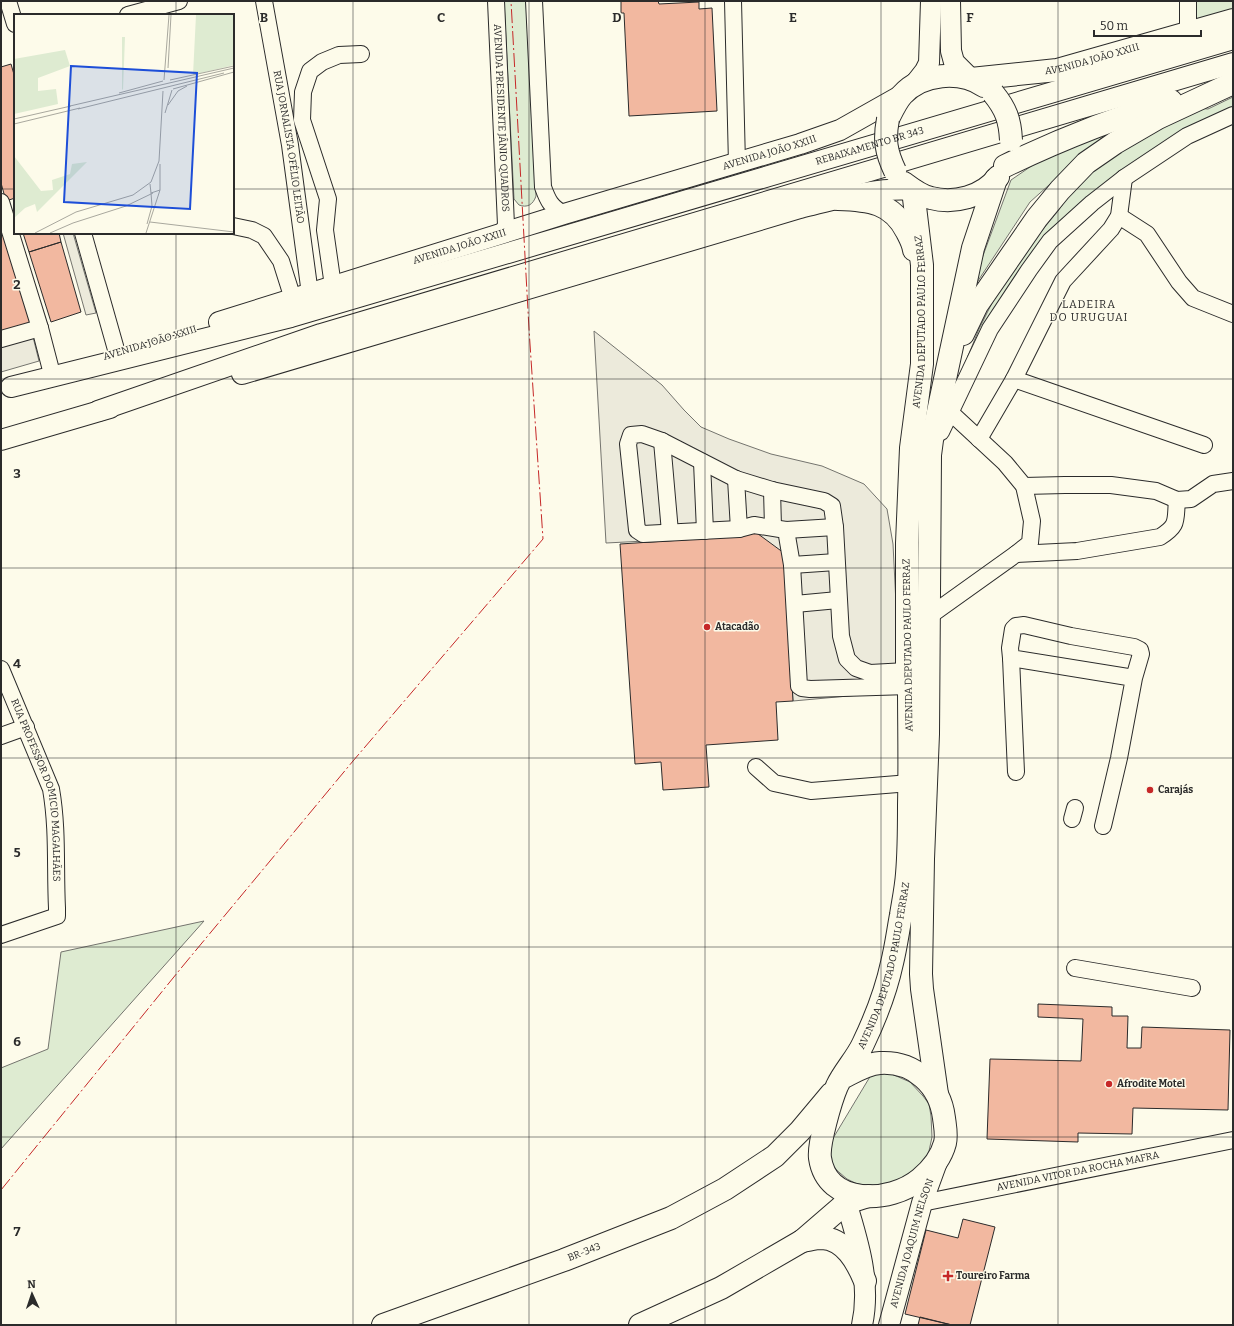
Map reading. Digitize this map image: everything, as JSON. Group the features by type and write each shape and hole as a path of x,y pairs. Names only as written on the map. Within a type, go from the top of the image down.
{"highway":[{"name":"AVENIDA JOÃO XXIII","path":"971,79 1057,70 1233,20"},
{"path":"1001,172 1009,155 1012,140 1011,127 1001,103 993,93 983,85 971,79 952,75 932,77 908,90 893,109 888,119 885,132 889,159 895,171 903,182 913,190 930,198 948,200 966,198 983,191 1001,172 1047,147 1132,112 1233,83"},
{"path":"948,364 977,305 1036,218 1086,163 1115,143 1158,118 1233,83"},
{"name":"AVENIDA DEPUTADO PAULO FERRAZ","path":"937,1094 922,993 921,974 923,858 928,734 930,455 973,248 1001,172"},
{"name":"AVENIDA DEPUTADO PAULO FERRAZ","path":"775,1156 800,1131 840,1082 862,1046 884,991 892,965 907,878 909,855 910,783 907,543 911,448 922,364 922,265 913,190"},
{"path":"838,199 860,199 886,207 904,226 913,245 917,266 922,364"},
{"path":"640,1325 721,1288 802,1241 845,1197 883,1195 905,1188 919,1180 937,1161 944,1146 946,1128 943,1111 937,1094 925,1078 909,1068 896,1064 880,1063 868,1064 840,1082"},
{"name":"AVENIDA DEPUTADO PAULO FERRAZ","path":"840,1082 822,1136 820,1156 821,1163 830,1181 845,1197"},
{"name":"BR-343","path":"383,1325 564,1260 671,1218 725,1189 775,1156"},
{"path":"802,1241 822,1238 838,1243 851,1254 859,1266 865,1280"}],"main road":[{"path":"908,90 925,71 929,62 931,1"},
{"path":"950,1 951,51 954,62 971,79"},
{"name":"REBAIXAMENTO BR 343","path":"506,254 1233,39"},
{"path":"98,411 320,334 1233,63"},
{"name":"AVENIDA JOÃO XXIII","path":"6,388 334,287 502,233 800,144 840,130 908,90"},
{"path":"1,440 98,411 268,367 793,211 872,192 896,188 913,190"},
{"name":"AVENIDA JOÃO XXIII","path":"6,388 291,317 506,254"},
{"name":"AVENIDA JOAQUIM NELSON","path":"889,1325 922,1203 937,1161"},
{"path":"845,1197 856,1232 865,1280 864,1317 862,1325"}],"street":[{"path":"132,14 179,1"},
{"name":"RUA JORNALISTA OFÉLIO LEITÃO","path":"264,1 290,145 302,296"},
{"name":"AVENIDA PRESIDENTE JÂNIO QUADROS","path":"496,1 506,225 502,233"},
{"path":"534,1 543,187 547,201 564,214"},
{"path":"733,1 737,164"},
{"path":"1188,1 1188,33"},
{"path":"334,287 325,230 328,199 302,120 303,92 310,72 322,62 339,55 361,54"},
{"name":"AVENIDA DEPUTADO PAULO FERRAZ","path":"930,455 990,329 1050,241 1092,203 1124,178 1187,136 1233,115"},
{"path":"979,439 1014,379 1063,281 1111,229 1119,216 1124,178"},
{"path":"1,202 40,328 52,374"},
{"path":"1119,216 1147,234 1161,258 1178,282 1193,298 1233,314"},
{"path":"234,226 252,230 264,236 302,296"},
{"path":"83,234 117,353"},
{"path":"1,339 40,328"},
{"path":"1014,379 1204,446"},
{"path":"928,617 1030,543 1032,521 1024,486 1005,463 950,412"},
{"path":"835,527 780,529 754,525 739,529 643,534 637,530 628,444 631,435 642,434 662,441 736,479 772,490 824,501 832,506 835,527 841,636 847,659 856,668 870,673 908,678"},
{"path":"662,441 670,532"},
{"path":"702,462 705,530"},
{"path":"736,479 739,529"},
{"path":"1024,486 1112,485 1156,492 1177,500 1191,499 1213,484 1233,481"},
{"path":"772,490 780,529 792,565 799,686 810,689 908,678"},
{"path":"1016,554 1077,551 1160,537 1169,531 1175,524 1177,500"},
{"path":"792,565 836,562"},
{"path":"794,604 838,600"},
{"path":"1016,772 1010,648 1013,629 1016,626 1024,625 1071,636 1134,647 1140,650 1141,654 1134,678 1119,758 1103,826"},
{"path":"1011,658 1134,678"},
{"name":"RUA PROFESSOR DOMICIO MAGALHÃES","path":"1,669 51,789 55,809 57,845 57,916 1,935"},
{"path":"1,736 26,727"},
{"path":"756,767 774,783 810,791 910,783"},
{"path":"1075,968 1192,988"},
{"name":"AVENIDA VITOR DA ROCHA MAFRA","path":"922,1203 1233,1140"}],"green space":[{"path":"504,1 526,1 536,196 531,204 525,206 519,205 514,199"},
{"path":"1195,1 1233,1 1233,9 1195,20"},
{"path":"1233,97 1233,108 1142,157 1007,291 968,356 979,329 999,289 1071,192 1093,171 1127,145 1188,107 1208,109"},
{"path":"1115,126 1030,202 968,296 1011,180 1065,143"},
{"path":"204,921 1,1149 1,1068 48,1049 61,952"},
{"path":"887,1072 910,1082 929,1104 932,1137 929,1151 922,1166 893,1185 874,1186 857,1184 847,1179 833,1167 826,1150 871,1075"}],"shaded area":[{"path":"63,234 73,234 96,313 86,315"},
{"path":"594,331 662,385 701,427 771,454 822,466 864,484 887,509 893,544 897,624 903,691 793,701 784,553 744,536 606,543"},
{"path":"33,337 39,361 1,372 1,346"}],"building":[{"path":"621,1 658,1 659,4 699,2 699,9 712,8 717,111 629,116 624,13 621,13"},
{"path":"11,64 14,74 14,198 6,201 1,183 1,67"},
{"path":"1,210 36,327 1,338"},
{"path":"23,234 59,234 61,242 29,252"},
{"path":"61,242 81,312 51,322 29,252"},
{"name":"Atacadão","path":"750,528 784,553 793,701 776,702 778,740 706,745 709,787 663,790 661,762 635,764 620,544 744,536"},
{"name":"Afrodite Motel","path":"1038,1004 1112,1007 1112,1016 1128,1016 1127,1048 1141,1048 1142,1027 1230,1030 1228,1110 1133,1108 1132,1134 1078,1133 1078,1142 987,1139 990,1059 1081,1061 1083,1019 1038,1017"},
{"name":"Toureiro Farma","path":"963,1219 995,1227 970,1325 952,1325 905,1314 926,1230 958,1238"},
{"path":"920,1317 952,1325 918,1325"}],"power":[{"path":"1,1190 182,967 353,761 543,539 529,329 511,1"}],"place":[{"name":"Atacadão","path":"707,627"},
{"name":"Carajás","path":"1150,790"},
{"name":"Afrodite Motel","path":"1109,1084"},
{"name":"Toureiro Farma","path":"948,1276"}],"district":[{"name":"LADEIRA DO URUGUAI","path":"1089,310"}]}
